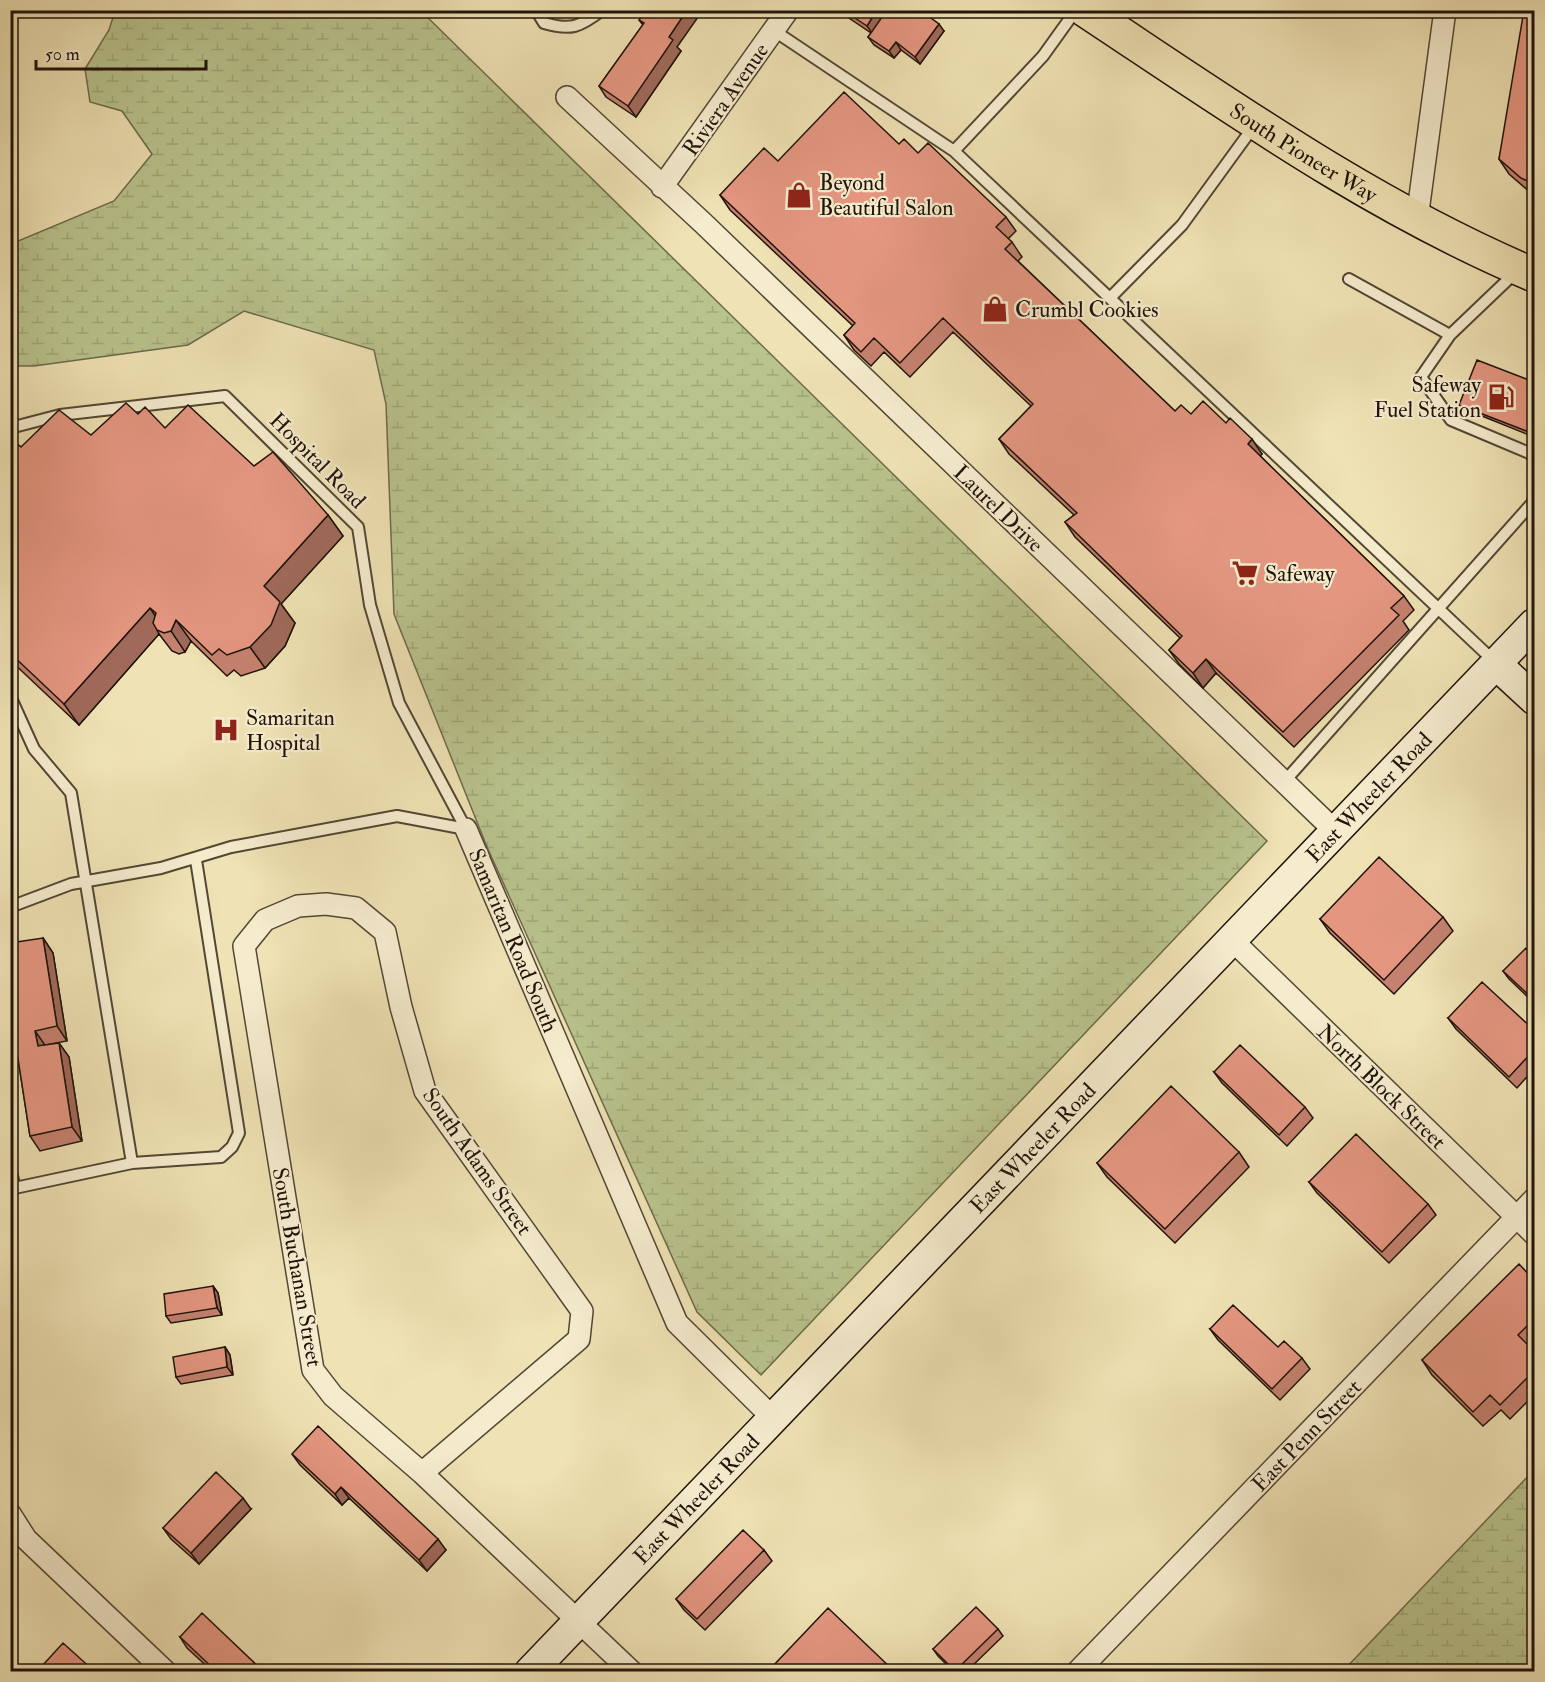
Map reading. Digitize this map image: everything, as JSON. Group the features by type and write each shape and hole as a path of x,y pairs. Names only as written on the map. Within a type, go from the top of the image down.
{"main road":[{"name":"South Pioneer Way","path":"1085,10 1256,123 1417,219 1527,272"},
{"name":"East Wheeler Road","path":"530,1671 774,1419 1230,938 1534,624"},
{"path":"1496,664 1534,699"}],"street":[{"name":"Riviera Avenue","path":"662,187 788,10"},
{"path":"1417,219 1445,10"},
{"name":"Laurel Drive","path":"567,97 1335,831"},
{"name":"Samaritan Road South","path":"466,829 677,1323 774,1419"},
{"name":"South Adams Street","path":"244,946 265,920 298,906 326,904 356,908 385,932 401,1007 426,1091 582,1311 579,1339 422,1473"},
{"name":"North Block Street","path":"1230,938 1534,1234"},
{"name":"South Buchanan Street","path":"244,946 313,1370 333,1396 422,1473 580,1620"},
{"name":"East Penn Street","path":"1077,1671 1534,1199"},
{"path":"10,1514 26,1539 166,1671"},
{"path":"580,1620 632,1671"}],"lane":[{"path":"536,10 544,22 565,29 585,23 602,10"},
{"path":"954,151 1043,56 1076,10"},
{"path":"773,30 954,151 1496,664"},
{"path":"1110,298 1182,225 1256,123"},
{"path":"1527,272 1450,334 1421,377 1451,420 1534,455"},
{"path":"1350,279 1450,334"},
{"name":"Hospital Road","path":"10,428 60,415 225,396 358,527 370,604 399,703 466,829"},
{"path":"1284,782 1534,501"},
{"path":"10,696 14,698 34,749 71,793 84,883 132,1163"},
{"name":"Samaritan Road South","path":"10,907 71,884 196,860 231,848 397,816 466,829"},
{"path":"10,1168 13,1189 132,1163 221,1157 232,1147 239,1133 196,860"}],"green space":[{"path":"115,11 421,11 1267,841 761,1375 697,1312 487,847 394,614 386,404 374,350 244,311 188,345 34,366 11,366 11,244 114,201 152,154 122,111 90,102 85,69 109,30"},
{"path":"1534,1470 1534,1671 1343,1671"}],"building":[{"path":"646,10 687,10 669,37 673,40 628,106 599,86 644,23 639,20"},
{"path":"843,10 877,10 867,26"},
{"path":"887,10 920,10 939,24 915,57 896,42 889,51 868,37"},
{"path":"1524,10 1534,10 1534,184 1521,178 1499,159"},
{"path":"844,92 899,144 904,139 918,153 928,143 1006,217 996,227 1012,242 1005,249 1175,411 1181,405 1191,414 1203,401 1226,423 1230,418 1252,439 1248,444 1404,596 1391,608 1399,615 1283,732 1206,659 1193,673 1169,650 1182,636 1065,522 1077,513 999,439 1033,404 943,318 900,363 874,338 861,352 844,335 855,323 720,195 764,148 778,161"},
{"name":"Safeway Fuel Station","path":"1477,360 1534,382 1534,434 1459,405"},
{"path":"126,403 138,414 145,407 165,428 188,405 254,466 273,452 328,515 264,586 280,602 271,625 250,647 227,655 219,649 212,655 176,620 171,631 164,633 157,630 153,623 156,613 150,608 64,704 10,653 10,438 21,447 59,410 91,435"},
{"path":"1379,857 1443,917 1384,980 1320,919"},
{"path":"43,938 57,1026 35,1031 38,1046 59,1043 72,1127 30,1136 10,1007 10,943"},
{"path":"1526,948 1534,957 1534,1000 1503,971"},
{"path":"1482,982 1534,1030 1534,1050 1509,1077 1448,1018"},
{"path":"1240,1045 1305,1107 1279,1135 1214,1072"},
{"path":"1171,1086 1239,1152 1165,1229 1097,1163"},
{"path":"1356,1134 1428,1204 1382,1252 1309,1182"},
{"path":"1519,1264 1534,1280 1534,1319 1518,1335 1534,1351 1534,1371 1500,1405 1490,1395 1473,1412 1422,1360"},
{"path":"213,1286 217,1308 166,1316 164,1294"},
{"path":"1233,1305 1278,1347 1284,1341 1302,1358 1272,1389 1210,1329"},
{"path":"225,1347 227,1367 176,1377 173,1357"},
{"path":"318,1426 438,1539 419,1560 341,1487 335,1494 292,1454"},
{"path":"216,1472 243,1498 191,1553 163,1528"},
{"path":"743,1530 764,1550 697,1619 676,1599"},
{"path":"976,1607 998,1629 955,1671 933,1649"},
{"path":"828,1608 894,1671 777,1671 772,1667"},
{"path":"202,1613 263,1671 216,1671 180,1637"},
{"path":"63,1643 94,1671 47,1671 42,1666"}],"place":[{"name":"Beyond Beautiful Salon","path":"799,195"},
{"name":"Crumbl Cookies","path":"995,309"},
{"name":"Safeway Fuel Station","path":"1501,397"},
{"name":"Safeway","path":"1245,573"},
{"name":"Samaritan Hospital","path":"226,730"}]}
